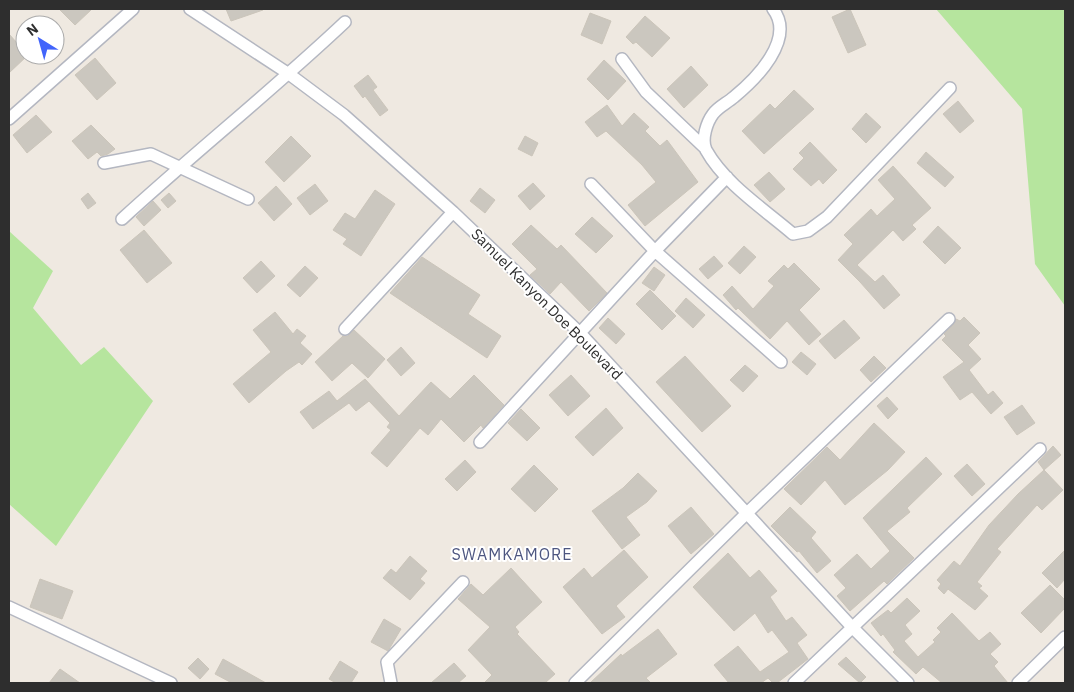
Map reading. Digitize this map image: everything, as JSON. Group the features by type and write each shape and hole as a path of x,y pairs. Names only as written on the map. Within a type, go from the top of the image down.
{"street":[{"path":"9,119 133,9"},
{"name":"Samuel Kanyon Doe Boulevard","path":"190,9 289,74 344,115 453,212 581,334 851,626 908,683"},
{"path":"705,148 706,126 714,113 753,79 769,59 777,44 780,31 778,16 772,9"},
{"path":"122,219 178,168 289,74 345,22"},
{"path":"622,59 646,92 705,148 727,177 793,234 808,231 827,217 950,88"},
{"path":"104,163 151,154 248,199"},
{"path":"480,442 581,334 655,251 727,177"},
{"path":"591,184 655,251 781,362"},
{"path":"345,329 453,212"},
{"path":"575,683 747,513 949,320"},
{"path":"794,683 851,626 1040,449"},
{"path":"391,683 387,662 463,582"},
{"path":"9,607 171,683"},
{"path":"1018,683 1065,637"}],"green space":[{"path":"936,9 1065,9 1065,306 1035,264 1022,109"},
{"path":"9,231 53,271 33,308 81,365 104,347 153,401 56,546 9,504"}],"building":[{"path":"59,9 92,9 75,25"},
{"path":"226,9 262,9 263,10 231,21"},
{"path":"850,9 866,45 848,53 832,17"},
{"path":"590,13 611,21 602,44 581,35"},
{"path":"645,16 670,38 652,57 636,42 633,44 626,37"},
{"path":"9,34 15,41 15,65 17,65 9,73"},
{"path":"95,58 116,83 97,100 75,75"},
{"path":"604,60 626,81 608,100 587,79"},
{"path":"691,66 708,85 684,108 667,89"},
{"path":"368,75 377,87 373,90 388,110 380,116 365,96 363,98 354,86"},
{"path":"794,90 814,109 764,154 742,131 770,104 775,109"},
{"path":"958,101 974,121 960,133 943,114"},
{"path":"607,105 622,126 634,113 649,127 645,131 660,146 667,140 698,182 645,226 628,205 656,182 642,165 606,131 597,137 585,122"},
{"path":"866,113 881,127 866,143 852,129"},
{"path":"36,115 52,132 27,153 13,135"},
{"path":"91,125 115,149 101,156 97,152 88,159 72,141"},
{"path":"291,136 311,156 284,182 265,162"},
{"path":"525,136 538,143 532,156 518,149"},
{"path":"810,142 837,170 823,184 819,179 811,186 793,169 804,158 799,153"},
{"path":"926,152 954,177 945,187 917,163"},
{"path":"893,166 931,208 912,225 916,229 903,241 893,230 857,265 875,282 883,275 900,295 884,309 838,260 853,244 844,235 871,209 877,216 895,199 878,180"},
{"path":"769,172 785,189 770,202 754,185"},
{"path":"533,183 545,196 530,210 518,196"},
{"path":"315,184 328,201 310,215 297,198"},
{"path":"276,186 292,204 274,221 258,203"},
{"path":"480,188 495,200 485,213 470,201"},
{"path":"375,190 395,204 361,256 343,244 347,239 333,230 345,213 355,219"},
{"path":"88,193 96,203 88,209 81,199"},
{"path":"169,193 176,201 168,208 161,200"},
{"path":"153,201 161,210 144,226 136,217"},
{"path":"592,217 613,236 596,253 575,234"},
{"path":"531,225 557,249 561,245 607,293 589,311 561,282 550,294 530,275 537,269 512,244"},
{"path":"938,226 961,248 945,264 923,242"},
{"path":"144,230 172,263 147,283 120,250"},
{"path":"744,246 756,257 740,274 728,263"},
{"path":"714,256 723,266 708,279 699,269"},
{"path":"422,257 480,295 468,314 501,336 487,358 390,293"},
{"path":"261,261 275,276 257,293 243,278"},
{"path":"794,263 820,289 799,310 821,334 809,345 787,321 770,339 738,308 736,310 723,295 732,286 753,309 774,286 768,281 784,265 788,269"},
{"path":"305,266 318,278 300,297 287,285"},
{"path":"654,267 665,275 654,291 642,283"},
{"path":"650,290 676,316 662,330 636,304"},
{"path":"686,298 705,315 693,328 675,311"},
{"path":"275,312 293,334 297,329 306,336 300,343 312,354 302,365 299,362 286,371 249,403 233,384 271,352 253,330"},
{"path":"964,317 980,333 968,345 981,359 969,370 988,395 993,391 1003,403 991,414 972,392 960,400 943,377 964,362 942,340 946,336 944,334 954,324 956,319 960,321"},
{"path":"608,318 625,334 616,344 599,328"},
{"path":"844,320 860,338 835,359 819,341"},
{"path":"354,330 385,359 368,378 352,363 332,381 315,362 343,336 348,336"},
{"path":"401,347 415,363 401,376 387,360"},
{"path":"801,352 816,364 807,375 792,362"},
{"path":"685,356 731,406 702,432 656,382"},
{"path":"874,356 886,368 871,382 860,370"},
{"path":"745,365 758,376 743,392 730,380"},
{"path":"474,375 504,405 483,428 481,425 464,442 441,419 428,435 420,428 387,467 371,453 391,430 387,427 390,423 369,401 356,411 349,403 313,429 300,412 329,391 337,401 365,379 399,416 431,382 450,399"},
{"path":"571,375 590,396 568,416 549,395"},
{"path":"887,397 898,409 888,419 877,406"},
{"path":"1022,405 1035,423 1017,435 1004,417"},
{"path":"606,408 623,428 593,456 575,437"},
{"path":"521,409 540,428 527,441 508,423"},
{"path":"874,423 905,452 888,470 845,505 825,480 801,505 784,489 827,447 840,460"},
{"path":"1053,446 1061,455 1044,470 1038,462"},
{"path":"926,457 942,474 907,508 910,512 887,531 914,558 887,584 884,581 850,611 837,596 846,588 834,575 857,554 871,569 890,551 863,518"},
{"path":"465,460 476,472 457,491 445,479"},
{"path":"967,464 985,484 972,496 954,476"},
{"path":"534,465 558,489 535,512 511,489"},
{"path":"1044,470 1063,490 1042,510 1037,505 997,549 1001,552 977,582 982,586 979,588 988,596 975,610 948,589 944,594 938,588 941,584 937,580 954,561 960,566 989,525"},
{"path":"638,473 657,491 647,502 626,517 640,535 622,549 592,511 623,488"},
{"path":"691,507 714,534 691,554 668,526"},
{"path":"790,507 816,532 811,538 831,561 817,573 799,551 797,552 771,526"},
{"path":"624,550 648,577 616,606 625,617 602,634 563,587 584,568 592,578"},
{"path":"1065,550 1065,579 1057,588 1042,573"},
{"path":"728,553 750,578 759,570 777,591 770,597 786,621 792,617 807,635 797,643 808,659 777,683 773,683 768,678 761,683 729,683 714,665 738,646 760,672 789,652 772,630 768,633 755,613 734,631 693,587"},
{"path":"410,556 427,571 420,579 425,583 410,600 383,578 391,569 396,573"},
{"path":"511,568 542,602 515,627 519,632 517,634 555,674 545,683 484,683 492,675 468,650 490,627 458,599 471,584 483,595"},
{"path":"40,579 73,591 62,619 30,607"},
{"path":"1050,585 1065,600 1065,608 1041,633 1021,613"},
{"path":"907,598 920,611 905,625 912,634 904,641 918,657 935,642 933,640 941,632 937,628 952,613 979,641 990,632 1001,644 990,654 998,662 994,666 1008,683 942,683 923,667 916,674 893,652 895,650 883,634 881,636 871,623 888,610 891,613"},
{"path":"384,619 401,629 388,651 371,642"},
{"path":"658,629 677,654 646,678 651,683 590,683 621,654 622,656"},
{"path":"846,657 866,677 860,683 838,664"},
{"path":"198,658 209,669 200,679 188,668"},
{"path":"223,659 266,683 232,683 215,674"},
{"path":"340,661 358,672 351,683 336,683 329,679"},
{"path":"454,663 466,676 458,683 431,683"},
{"path":"60,669 80,683 49,683"}],"district":[{"name":"SWAMKAMORE","path":"512,554"}]}
